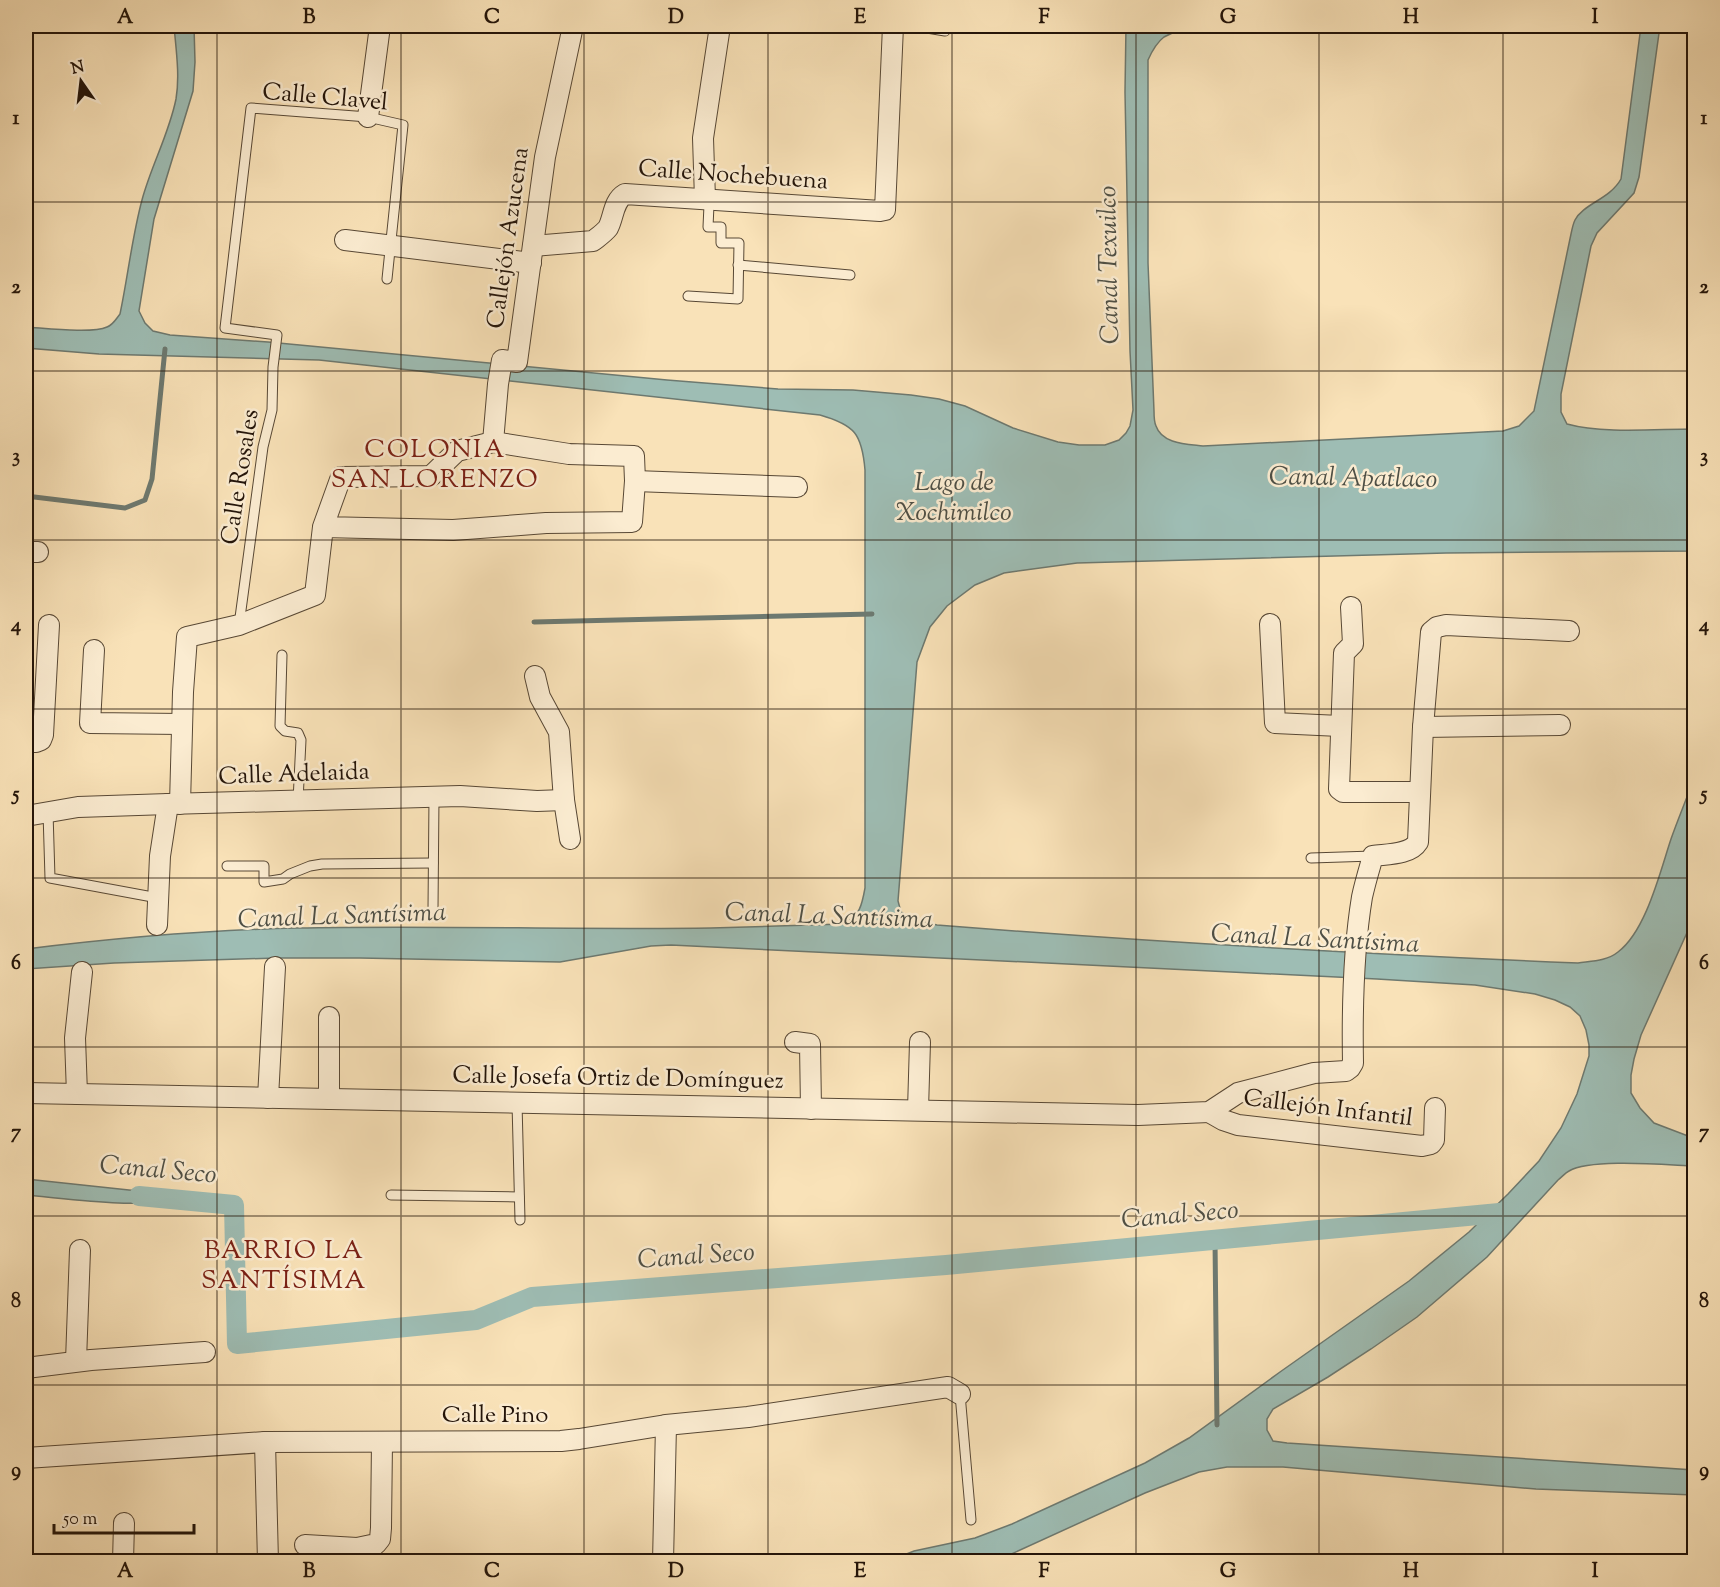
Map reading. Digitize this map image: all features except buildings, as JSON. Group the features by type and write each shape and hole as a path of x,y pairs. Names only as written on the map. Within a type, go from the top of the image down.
{"street":[{"path":"368,117 380,26"},
{"name":"Callejón Azucena","path":"493,442 502,360 517,362 545,157 573,26"},
{"path":"705,199 703,138 720,26"},
{"name":"Calle Nochebuena","path":"532,254 593,241 608,228 619,197 625,194 885,210 893,26"},
{"path":"345,240 532,254"},
{"path":"157,925 160,856 174,804 187,637 239,625 315,594 323,527 341,477 431,476 457,451 493,442 569,454 634,456 632,522 546,523 453,530 323,527"},
{"path":"635,481 797,487"},
{"path":"1351,607 1353,644 1344,653 1339,789 1343,792 1420,792"},
{"path":"1270,624 1275,723 1340,726"},
{"path":"26,742 41,740 43,735 49,625"},
{"path":"1372,856 1408,851 1418,842 1423,728 1431,632 1437,627 1446,625 1569,631"},
{"path":"94,650 90,723 182,724"},
{"path":"535,676 540,697 559,732 564,800 570,839"},
{"path":"1423,728 1560,725"},
{"name":"Calle Adelaida","path":"26,816 78,807 174,804 460,796 537,801 564,800"},
{"name":"Callejón Infantil","path":"1372,856 1363,895 1358,936 1352,1002 1353,1064 1346,1071 1314,1073 1238,1093 1209,1112 1222,1120 1238,1125 1422,1146 1431,1144 1434,1140 1435,1108"},
{"path":"268,1098 275,967"},
{"path":"77,1094 75,1038 82,972"},
{"path":"328,1099 329,1017"},
{"path":"795,1042 810,1044 810,1109"},
{"path":"918,1110 920,1042"},
{"name":"Calle Josefa Ortiz de Domínguez","path":"26,1093 1138,1115 1209,1112"},
{"path":"76,1361 80,1250"},
{"path":"26,1368 76,1361 205,1352"},
{"name":"Calle Pino","path":"26,1458 265,1442 561,1441 666,1425 747,1417 948,1387 960,1394"},
{"path":"663,1562 666,1425"},
{"path":"265,1442 268,1562"},
{"path":"305,1545 357,1555 376,1544 380,1539 382,1442"},
{"path":"123,1562 124,1523"}],"lane":[{"path":"915,26 945,31 946,26"},
{"name":"Calle Clavel","path":"277,338 225,328 251,108 368,117 403,125 391,245"},
{"path":"688,296 738,299 739,243 721,243 721,227 708,227 709,205 705,199"},
{"path":"387,279 391,245"},
{"path":"738,265 850,275"},
{"name":"Calle Rosales","path":"239,625 262,447 272,410 273,367 277,338"},
{"path":"282,656 280,726 285,731 298,733 301,740 298,801"},
{"path":"433,909 435,797"},
{"path":"48,812 50,878 158,898"},
{"path":"1311,858 1372,856"},
{"path":"227,866 264,867 264,882 283,879 310,866 322,864 433,862"},
{"path":"518,1103 520,1220"},
{"path":"391,1196 519,1197"},
{"path":"960,1394 971,1520"}],"water":[{"name":"Lago de Xochimilco","path":"174,26 194,26 195,62 193,91 154,219 139,311 145,323 153,331 170,335 268,342 667,380 778,389 853,390 911,395 965,406 1013,428 1058,442 1105,445 1119,440 1126,433 1133,410 1125,92 1126,26 1258,26 1210,27 1173,33 1159,42 1148,60 1148,263 1154,421 1159,432 1169,440 1203,446 1503,431 1519,426 1534,411 1574,222 1579,214 1610,192 1621,179 1641,26 1660,26 1639,177 1634,193 1597,233 1591,246 1561,394 1561,412 1567,424 1581,427 1613,430 1694,429 1694,551 1446,553 1077,563 1004,573 975,585 947,606 930,627 917,662 898,901 901,912 914,920 937,925 1338,952 1578,963 1594,961 1618,952 1637,930 1657,884 1694,778 1694,917 1641,1035 1631,1075 1631,1093 1640,1108 1654,1123 1688,1136 1694,1136 1694,1166 1611,1163 1580,1167 1568,1172 1487,1257 1417,1317 1328,1377 1273,1409 1267,1419 1267,1430 1273,1441 1287,1443 1694,1470 1694,1495 1536,1489 1283,1467 1227,1467 1199,1472 1145,1493 996,1561 889,1561 914,1551 975,1538 1012,1524 1145,1463 1189,1438 1409,1281 1469,1232 1539,1161 1561,1128 1577,1094 1589,1056 1586,1030 1580,1016 1570,1007 1555,1000 1535,994 1475,985 671,945 651,946 560,962 276,958 114,963 26,969 26,949 127,938 229,931 349,927 711,928 843,924 857,914 865,888 865,470 859,439 849,427 820,415 319,360 99,354 26,348 26,327 100,329 111,325 120,314 142,200 176,99 178,72"},
{"path":"26,1179 157,1193 164,1195 165,1199 156,1202 120,1203 26,1195"}],"waterway":[{"path":"26,496 125,508 145,500 152,479 165,349"},
{"path":"534,622 872,614"},
{"name":"Canal Seco","path":"139,1196 234,1205 237,1344 476,1320 532,1297 946,1265 1510,1212"},
{"path":"1215,1240 1217,1425"}],"district":[{"name":"COLONIA SAN LORENZO","path":"435,465"},
{"name":"BARRIO LA SANTÍSIMA","path":"284,1266"}],"water label":[{"name":"Canal Texuilco","path":"1110,265"},
{"name":"Canal Apatlaco","path":"1353,479"},
{"name":"Canal La Santísima","path":"342,917"},
{"name":"Canal La Santísima","path":"829,917"},
{"name":"Canal La Santísima","path":"1315,940"}]}
